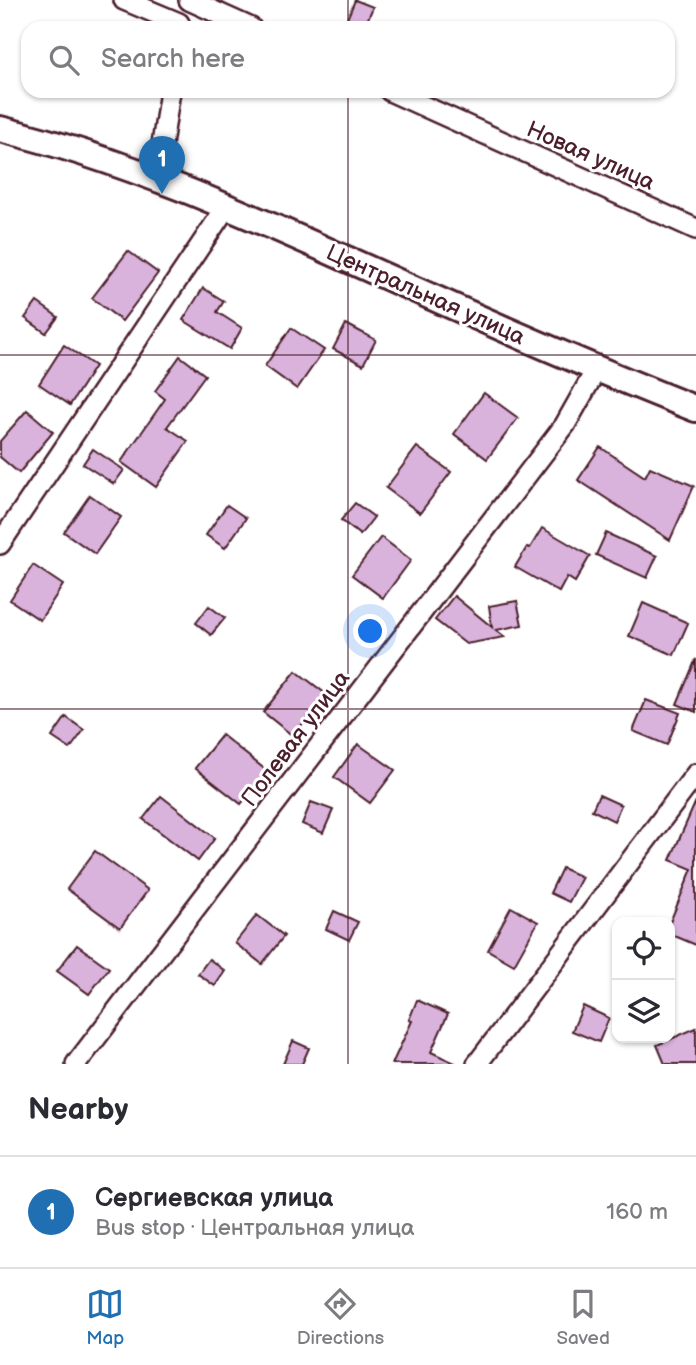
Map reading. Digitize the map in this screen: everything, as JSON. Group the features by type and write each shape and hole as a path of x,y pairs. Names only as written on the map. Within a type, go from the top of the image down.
{"street":[{"path":"124,0 170,21"},
{"path":"180,21 184,0"},
{"path":"189,0 236,21"},
{"path":"157,178 169,98"},
{"name":"Новая улица","path":"406,98 696,229"},
{"name":"Центральная улица","path":"0,129 157,178 227,206 596,370 696,409"},
{"path":"0,544 227,206"},
{"name":"Полевая улица","path":"76,1064 565,425 596,370"},
{"path":"477,1064 696,774"}],"building":[{"path":"355,0 373,7 367,21 346,21"},
{"path":"128,251 158,273 122,321 92,298"},
{"path":"203,288 224,301 217,312 242,328 230,349 183,320"},
{"path":"37,302 58,317 46,333 25,318"},
{"path":"346,324 376,340 363,365 333,349"},
{"path":"291,328 324,350 297,389 265,366"},
{"path":"64,345 95,366 70,405 39,384"},
{"path":"180,356 205,375 167,427 188,441 156,487 121,462 165,399 155,391"},
{"path":"484,393 518,418 487,459 454,434"},
{"path":"27,410 53,432 19,473 0,457 0,441"},
{"path":"417,447 451,472 420,513 386,488"},
{"path":"600,447 645,477 650,467 694,486 670,540 578,480"},
{"path":"93,449 124,470 114,484 83,464"},
{"path":"90,495 121,517 95,554 64,532"},
{"path":"355,503 374,517 360,535 341,520"},
{"path":"227,505 246,518 225,548 206,535"},
{"path":"542,528 590,556 575,582 567,577 559,592 515,567"},
{"path":"606,533 657,556 647,578 596,555"},
{"path":"381,537 411,560 383,598 352,575"},
{"path":"33,565 63,585 40,620 10,600"},
{"path":"454,596 492,627 489,606 517,601 522,625 496,630 505,637 466,644 435,620"},
{"path":"643,603 688,623 674,655 629,636"},
{"path":"209,606 225,618 211,635 196,623"},
{"path":"696,659 696,712 677,704"},
{"path":"296,671 326,694 293,736 263,712"},
{"path":"646,700 680,713 667,745 633,731"},
{"path":"66,717 84,730 70,749 52,737"},
{"path":"222,735 267,771 241,804 195,768"},
{"path":"358,744 395,770 370,803 334,777"},
{"path":"599,795 621,805 614,821 592,810"},
{"path":"161,796 215,838 198,861 143,819"},
{"path":"696,801 696,945 675,936 675,917 672,917 692,869 670,860"},
{"path":"311,802 333,810 323,833 302,824"},
{"path":"95,851 148,890 120,928 67,889"},
{"path":"562,868 582,877 569,902 550,893"},
{"path":"511,907 538,922 514,965 488,950"},
{"path":"334,911 358,922 349,940 326,929"},
{"path":"257,915 284,936 262,964 235,943"},
{"path":"77,945 109,968 89,994 57,971"},
{"path":"209,959 225,971 215,986 198,974"},
{"path":"417,1000 448,1014 431,1052 457,1064 392,1064 412,1021 409,1020"},
{"path":"583,1006 609,1018 599,1042 572,1031"},
{"path":"696,1028 696,1064 665,1064 657,1045 675,1043 675,1037"},
{"path":"293,1041 309,1048 302,1064 283,1064"}],"place":[{"name":"Сергиевская улица","path":"162,194"}]}
